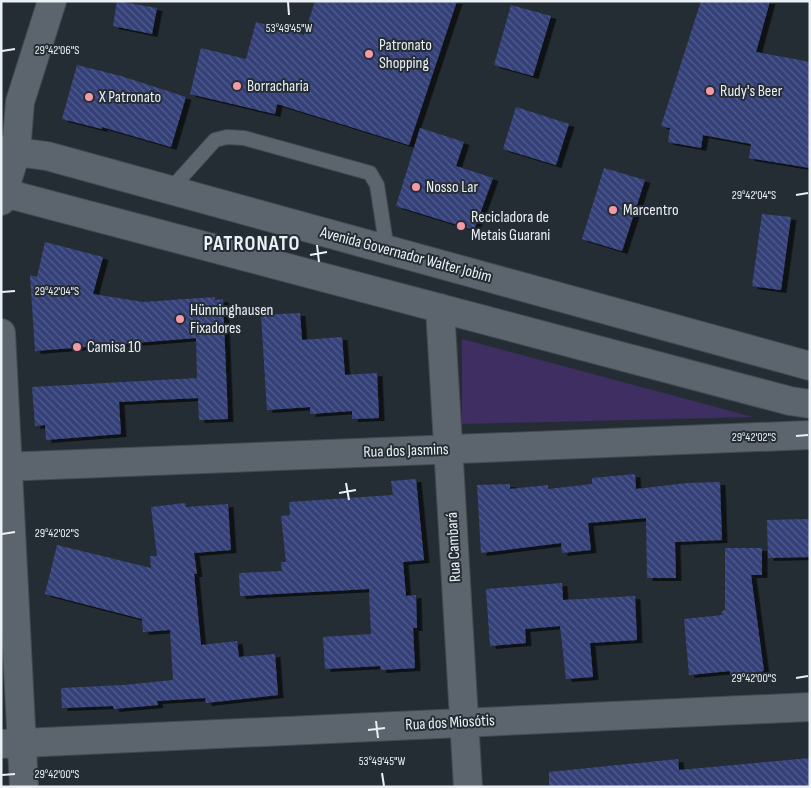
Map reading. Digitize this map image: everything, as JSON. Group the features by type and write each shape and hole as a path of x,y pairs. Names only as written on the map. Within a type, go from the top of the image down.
{"street":[{"path":"52,1 10,111 8,151 2,195 790,401 810,404"},
{"name":"Avenida Governador Walter Jobim","path":"8,151 46,156 809,363"},
{"name":"Rua Cambará","path":"440,308 468,787"},
{"path":"1,333 12,744 24,787"},
{"name":"Rua dos Jasmins","path":"5,467 810,435"},
{"name":"Rua dos Miosótis","path":"12,744 810,707"}],"lane":[{"path":"170,190 215,140 228,136 244,138 370,173 377,185 387,250"}],"shaded area":[{"path":"462,339 753,417 462,424"}],"building":[{"path":"117,1 157,8 152,34 113,26"},
{"name":"Patronato Shopping","path":"315,1 457,1 409,145 277,104 275,114 190,94 201,48 246,59 256,22 304,35"},
{"name":"Rudy's Beer","path":"701,1 770,1 756,52 810,62 810,168 749,158 751,144 703,135 701,148 668,142 670,128 661,126"},
{"path":"511,5 551,16 533,76 494,65"},
{"path":"77,65 121,76 186,97 171,147 102,127 102,129 62,119"},
{"path":"516,107 569,124 556,165 503,149"},
{"path":"420,128 464,142 456,166 493,178 474,230 396,206"},
{"name":"Marcentro","path":"604,168 645,180 622,251 582,239"},
{"path":"762,214 791,217 781,290 752,286"},
{"path":"45,242 103,257 93,294 143,302 215,297 215,300 223,299 228,419 199,420 198,398 119,402 121,434 46,440 45,425 35,426 32,387 197,378 196,338 35,351 30,275 37,277"},
{"path":"300,313 302,340 342,337 345,375 377,373 379,418 352,419 352,411 310,414 310,407 267,410 261,315"},
{"path":"635,474 636,489 687,483 720,482 722,540 675,542 676,578 647,578 646,518 588,523 591,550 562,553 561,543 481,553 477,485 510,484 510,489 548,485 548,489 592,484 592,478"},
{"path":"416,479 424,560 403,562 406,596 416,595 417,628 413,628 415,668 381,670 380,666 325,669 323,637 371,634 369,589 240,596 239,573 282,571 281,562 286,562 281,516 290,515 289,502 393,495 391,481"},
{"path":"185,503 186,507 228,504 231,550 194,553 197,574 194,574 201,645 237,641 239,657 275,654 278,695 206,703 205,698 157,701 158,705 114,709 113,706 62,708 61,688 173,680 170,630 143,632 142,619 45,594 57,545 151,568 150,556 157,556 151,507"},
{"path":"810,519 810,557 768,558 767,520"},
{"path":"725,548 762,548 762,575 751,575 764,671 730,676 730,671 689,675 684,619 722,615 722,611 725,610"},
{"path":"562,583 563,600 635,596 637,640 590,643 593,677 566,679 560,626 525,629 526,643 490,646 486,589"},
{"path":"810,758 810,787 549,787 549,772 678,759 679,770"}],"place":[{"name":"Patronato Shopping","path":"369,54"},
{"name":"Borracharia","path":"237,86"},
{"name":"Rudy's Beer","path":"710,91"},
{"name":"X Patronato","path":"89,97"},
{"name":"Nosso Lar","path":"416,187"},
{"name":"Marcentro","path":"613,210"},
{"name":"Recicladora de Metais Guarani","path":"461,226"},
{"name":"Hünninghausen Fixadores","path":"180,319"},
{"name":"Camisa 10","path":"77,347"}],"district":[{"name":"PATRONATO","path":"252,243"}]}
